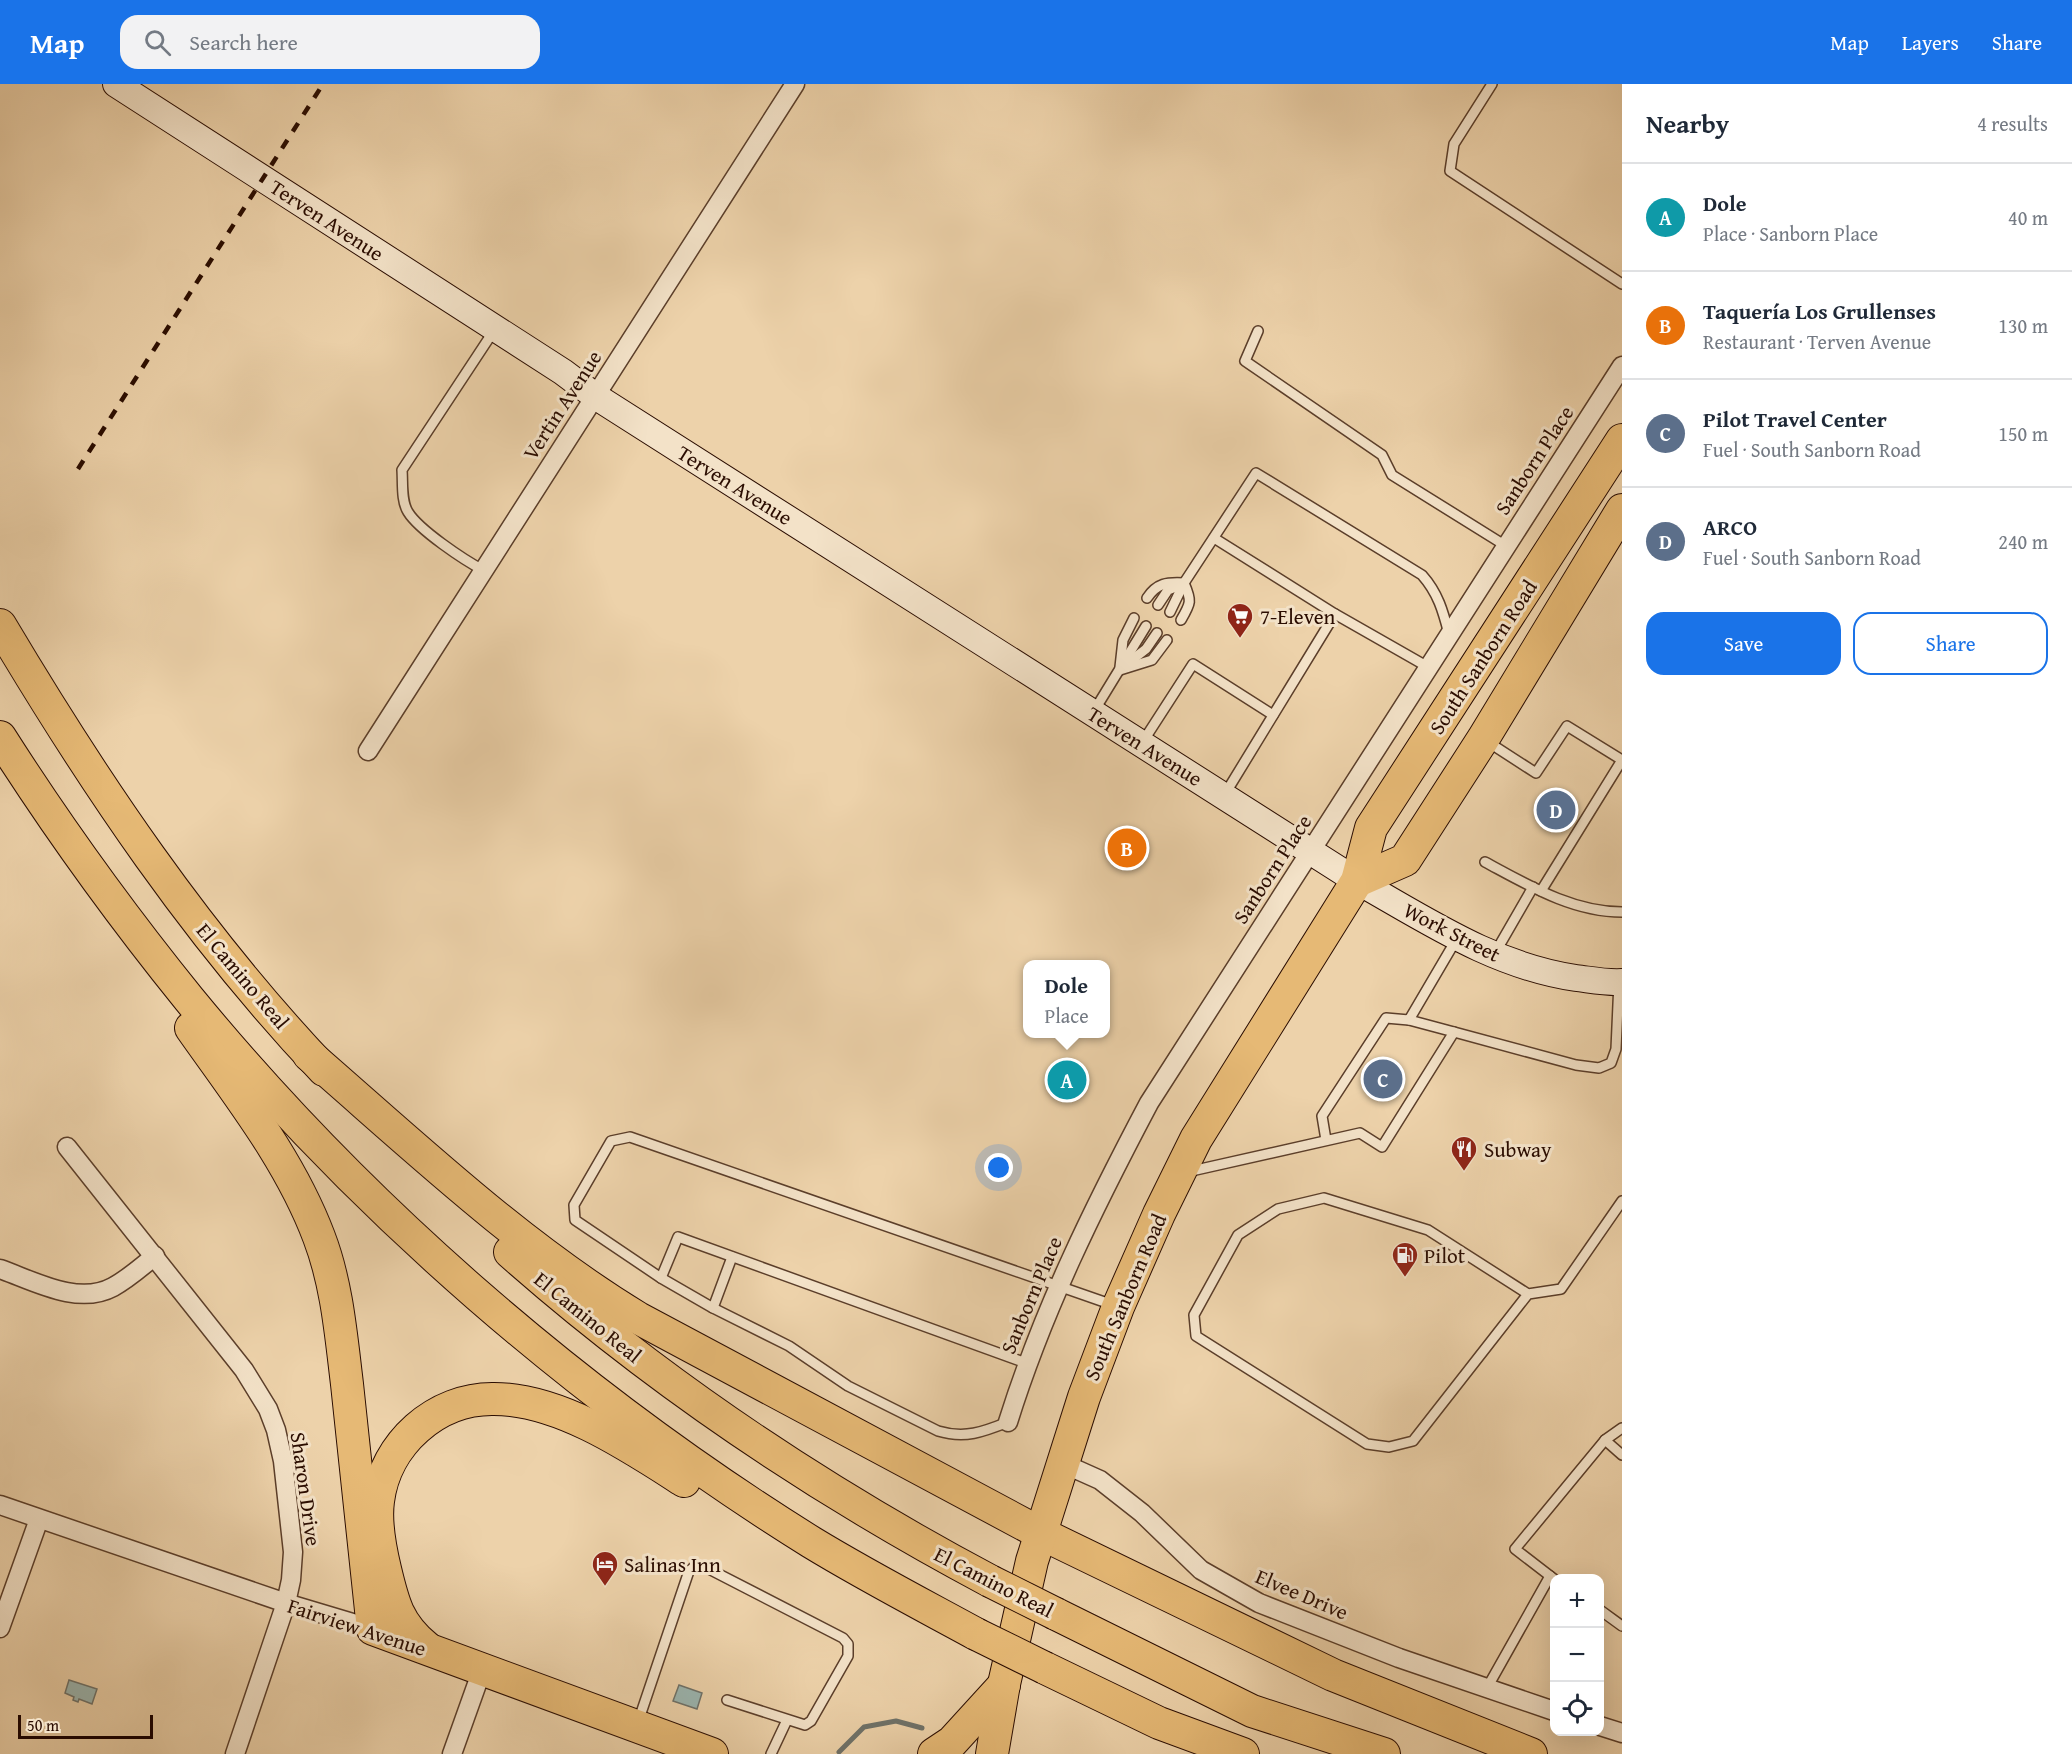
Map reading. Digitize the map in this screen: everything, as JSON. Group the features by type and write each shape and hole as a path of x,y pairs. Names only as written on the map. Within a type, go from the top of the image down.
{"highway":[{"name":"South Sanborn Road","path":"992,1754 1004,1684 1040,1533 1062,1463 1118,1307 1179,1173 1196,1139 1357,881 1371,828 1622,440"},
{"name":"South Sanborn Road","path":"1357,881 1405,860 1483,739 1622,510"},
{"name":"El Camino Real","path":"0,625 94,776 160,873 233,967 309,1055 387,1138 559,1296 652,1369 746,1436 841,1498 915,1541 1252,1712 1384,1754"},
{"path":"0,737 46,808 117,907 190,1000 270,1091 350,1174 435,1256 525,1336 619,1410 715,1479 813,1543 976,1634 1045,1668 1159,1723 1243,1754"},
{"path":"117,907 187,1023 285,1163 320,1238 338,1311 372,1629"},
{"path":"309,1055 477,1202 557,1264 599,1294 638,1317 1040,1533 1333,1675 1531,1754"},
{"path":"431,1652 407,1630 390,1593 380,1546 378,1500 380,1488 392,1459 411,1434 433,1416 461,1403 478,1400 522,1402 594,1427 632,1448 697,1490 813,1543"},
{"name":"Fairview Avenue","path":"372,1629 712,1754"},
{"path":"934,1754 957,1737 1004,1684"},
{"path":"1159,1723 1209,1754"}],"street":[{"name":"Terven Avenue","path":"116,84 495,328 595,396 1357,881"},
{"name":"Vertin Avenue","path":"368,751 795,84"},
{"name":"Sanborn Place","path":"1008,1422 1026,1363 1059,1285 1106,1184 1149,1103 1622,366"},
{"name":"Work Street","path":"1357,881 1473,947 1545,973 1608,983 1620,982"},
{"name":"Sharon Drive","path":"67,1147 244,1370 272,1419 283,1461 293,1541 293,1564 286,1604 235,1754"},
{"path":"0,1269 58,1289 77,1294 90,1294 114,1287 155,1256"},
{"name":"Elvee Drive","path":"1062,1463 1100,1480 1142,1513 1201,1570 1259,1603 1399,1658 1550,1710"},
{"name":"Fairview Avenue","path":"0,1505 286,1604 372,1629"},
{"path":"0,1628 39,1519"},
{"path":"452,1754 482,1670"},
{"path":"1604,1728 1622,1734"}],"lane":[{"path":"1492,84 1454,144 1450,171 1483,195 1622,284"},
{"path":"483,570 430,534 408,512 402,470 495,328"},
{"path":"1258,331 1245,361 1382,455 1392,475 1506,546"},
{"path":"1170,612 1184,583 1256,473 1422,575 1433,588 1442,605 1449,634"},
{"path":"1214,538 1335,614 1428,667"},
{"path":"1147,597 1153,589 1163,583 1184,583"},
{"path":"1158,605 1168,590 1184,583"},
{"path":"1181,620 1190,605 1191,598 1184,583"},
{"path":"1224,796 1335,614"},
{"path":"1120,670 1123,640 1134,618"},
{"path":"1093,713 1146,626"},
{"path":"1120,670 1146,649 1157,633"},
{"path":"1120,670 1152,660 1167,640"},
{"path":"1141,744 1193,664 1273,715"},
{"path":"1483,739 1536,773 1567,726 1622,760 1494,955"},
{"path":"1485,862 1553,898 1583,907 1622,912"},
{"path":"1409,1020 1457,938"},
{"path":"1326,1140 1322,1116 1386,1018 1409,1020 1576,1065 1599,1068 1611,1063 1616,1049 1620,982"},
{"path":"1179,1173 1360,1133 1382,1147 1454,1032"},
{"path":"1008,1422 979,1434 950,1434 938,1431 848,1386 789,1346 713,1308 661,1278 575,1220 574,1205 611,1141 630,1137 1118,1307"},
{"path":"1528,1294 1413,1440 1389,1447 1367,1444 1196,1336 1194,1316 1238,1235 1278,1209 1324,1198 1428,1230 1528,1294 1561,1289 1622,1201"},
{"path":"661,1278 678,1237 1026,1363"},
{"path":"713,1308 732,1257"},
{"path":"1550,1575 1515,1549 1605,1440 1622,1428"},
{"path":"1605,1440 1622,1455"},
{"path":"636,1727 689,1571 694,1567 705,1567 843,1638 848,1644 848,1656 811,1721 805,1725 727,1700"},
{"path":"1487,1689 1550,1580"},
{"path":"1604,1613 1622,1626"},
{"path":"771,1754 787,1720"}],"water":[{"path":"69,1680 97,1689 92,1704 79,1699 78,1702 73,1700 74,1697 65,1693"},
{"path":"679,1685 702,1693 697,1709 673,1701"}],"waterway":[{"path":"839,1752 864,1727 896,1721 922,1728"}],"railway":[{"path":"78,469 323,84"}],"place":[{"name":"7-Eleven","path":"1240,639"},
{"name":"ARCO","path":"1556,810"},
{"name":"Taquería Los Grullenses","path":"1127,848"},
{"name":"Pilot Travel Center","path":"1383,1079"},
{"name":"Dole","path":"1067,1080"},
{"name":"Subway","path":"1464,1172"},
{"name":"Pilot","path":"1405,1278"},
{"name":"Salinas Inn","path":"605,1587"}]}
